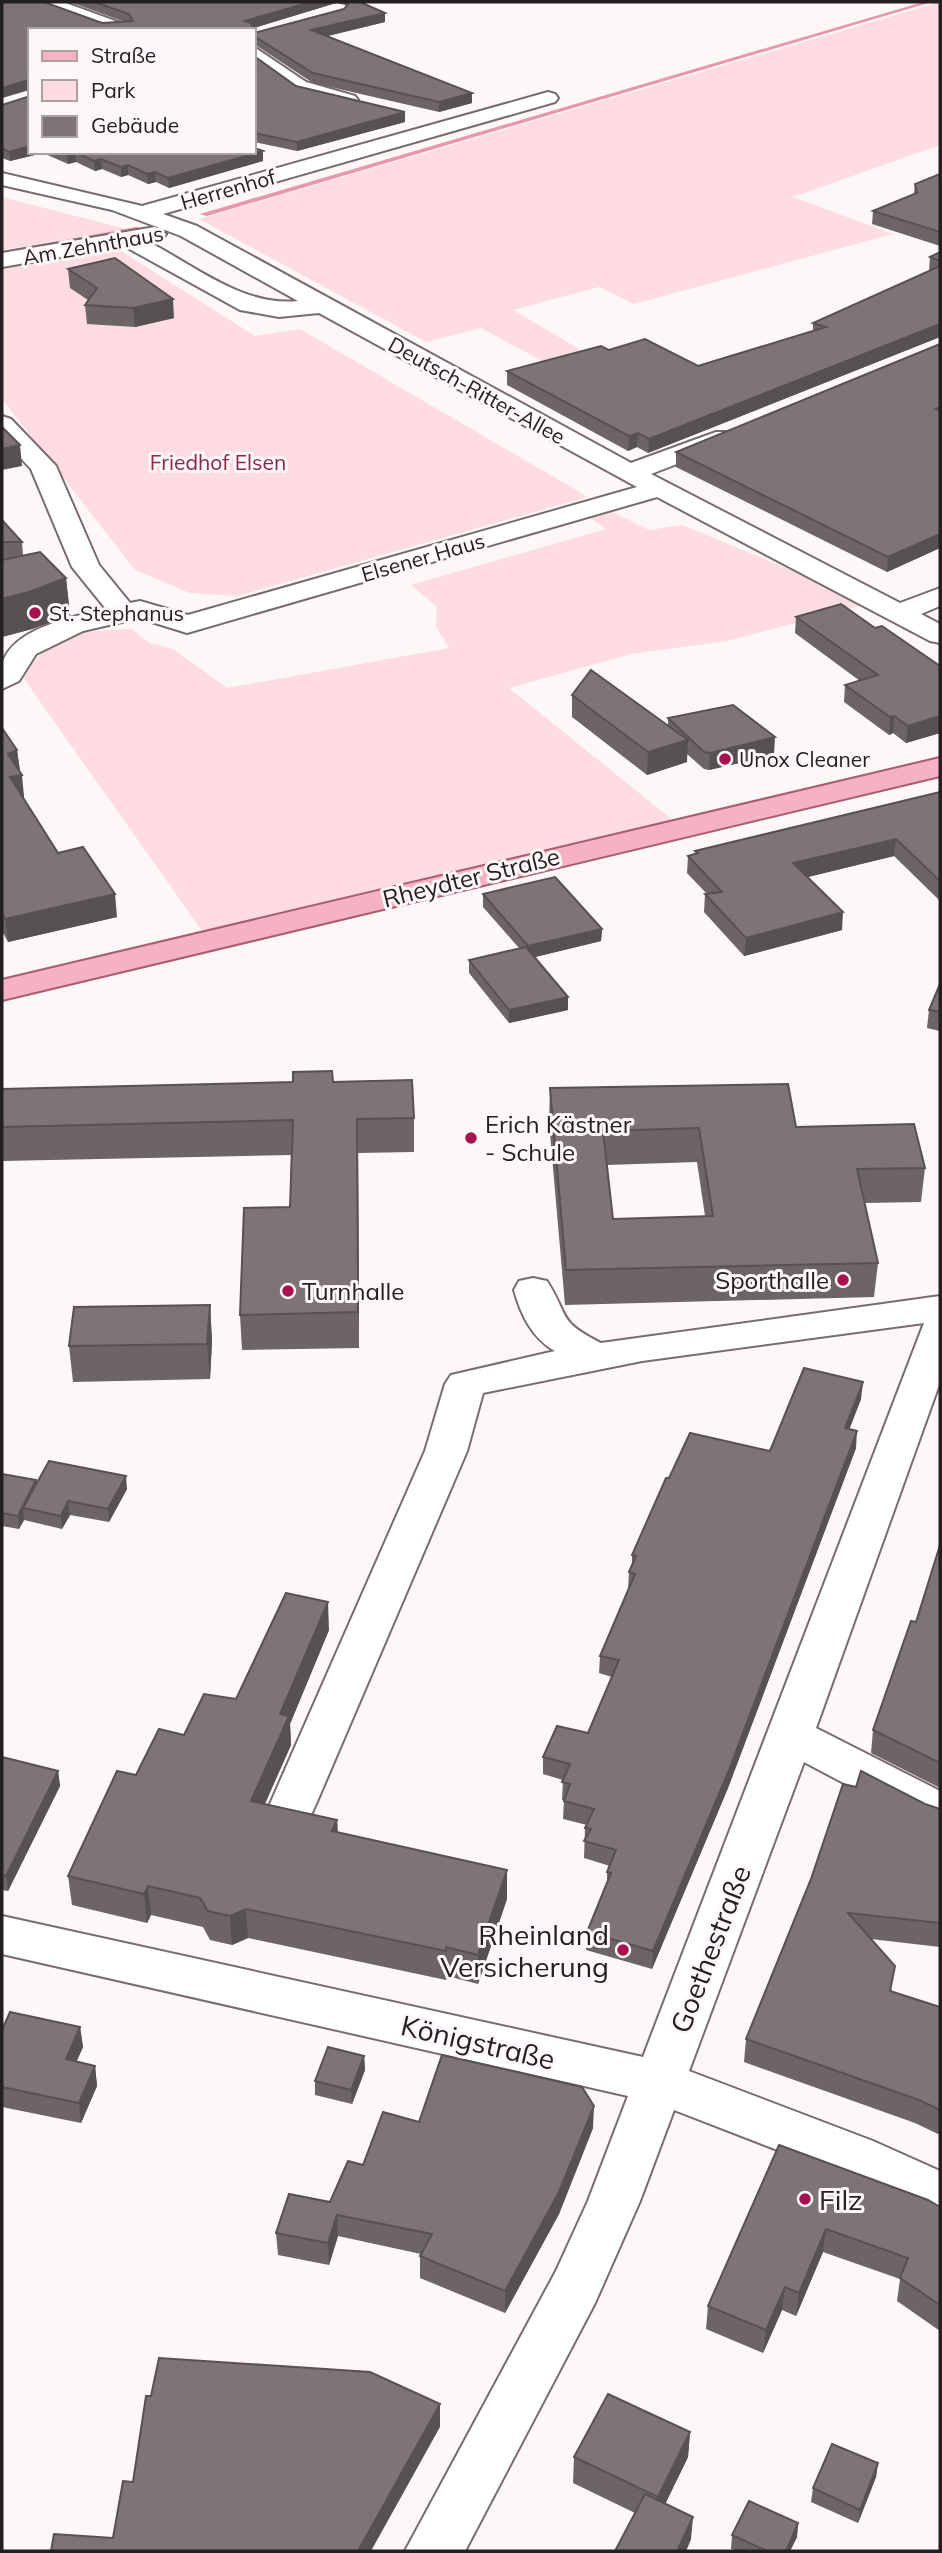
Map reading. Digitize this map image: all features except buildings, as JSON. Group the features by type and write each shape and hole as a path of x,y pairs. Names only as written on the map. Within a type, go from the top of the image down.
{"main road":[{"name":"Rheydter Straße","path":"2,990 940,767"}],"street":[{"path":"46,2 117,28"},
{"path":"256,54 299,86 374,106"},
{"name":"Herrenhof","path":"143,213 548,98"},
{"name":"Herrenhof","path":"413,116 453,125"},
{"name":"Herrenhof","path":"278,156 314,164"},
{"name":"Deutsch-Ritter-Allee","path":"2,179 77,194 143,213 184,229 658,489 940,635"},
{"name":"Am Zehnthaus","path":"2,260 184,229"},
{"path":"128,239 248,305 272,310 323,305"},
{"path":"2,424 43,466 74,570 123,612"},
{"path":"629,473 747,428"},
{"name":"Elsener Haus","path":"123,612 139,609 187,624 658,489"},
{"path":"900,613 940,596"},
{"path":"2,680 9,675 19,655 33,642 73,625 123,612"},
{"path":"533,1290 542,1319 563,1340 598,1357"},
{"path":"293,1804 446,1451 465,1384 525,1369 598,1357 940,1308"},
{"name":"Goethestraße","path":"434,2551 576,2286 614,2201 791,1735 940,1328"},
{"path":"791,1735 940,1812"},
{"name":"Königstraße","path":"2,1935 659,2082 855,2157 940,2195"}],"green space":[{"path":"940,2 940,145 793,197 893,234 634,304 599,287 513,310 596,359 555,368 481,328 426,342 199,219"},
{"path":"2,197 126,229 2,250"},
{"name":"Friedhof Elsen","path":"110,244 255,336 300,329 588,497 237,596 190,593 135,570 2,399 2,263"},
{"path":"610,511 649,530 682,525 871,603 727,641 631,654 509,688 675,822 205,935 24,679 33,663 55,643 83,633 98,631 132,629 149,643 173,649 227,688 449,648 436,627 437,607 411,585 606,529 589,517"}],"waterway":[{"path":"204,214 929,2"},
{"path":"2,253 136,229"}],"place":[{"name":"St. Stephanus","path":"35,613"},
{"name":"Unox Cleaner","path":"725,759"},
{"name":"Erich Kästner - Schule","path":"471,1138"},
{"name":"Sporthalle","path":"843,1280"},
{"name":"Turnhalle","path":"288,1291"},
{"name":"Rheinland Versicherung","path":"623,1950"},
{"name":"Filz","path":"805,2199"}]}
